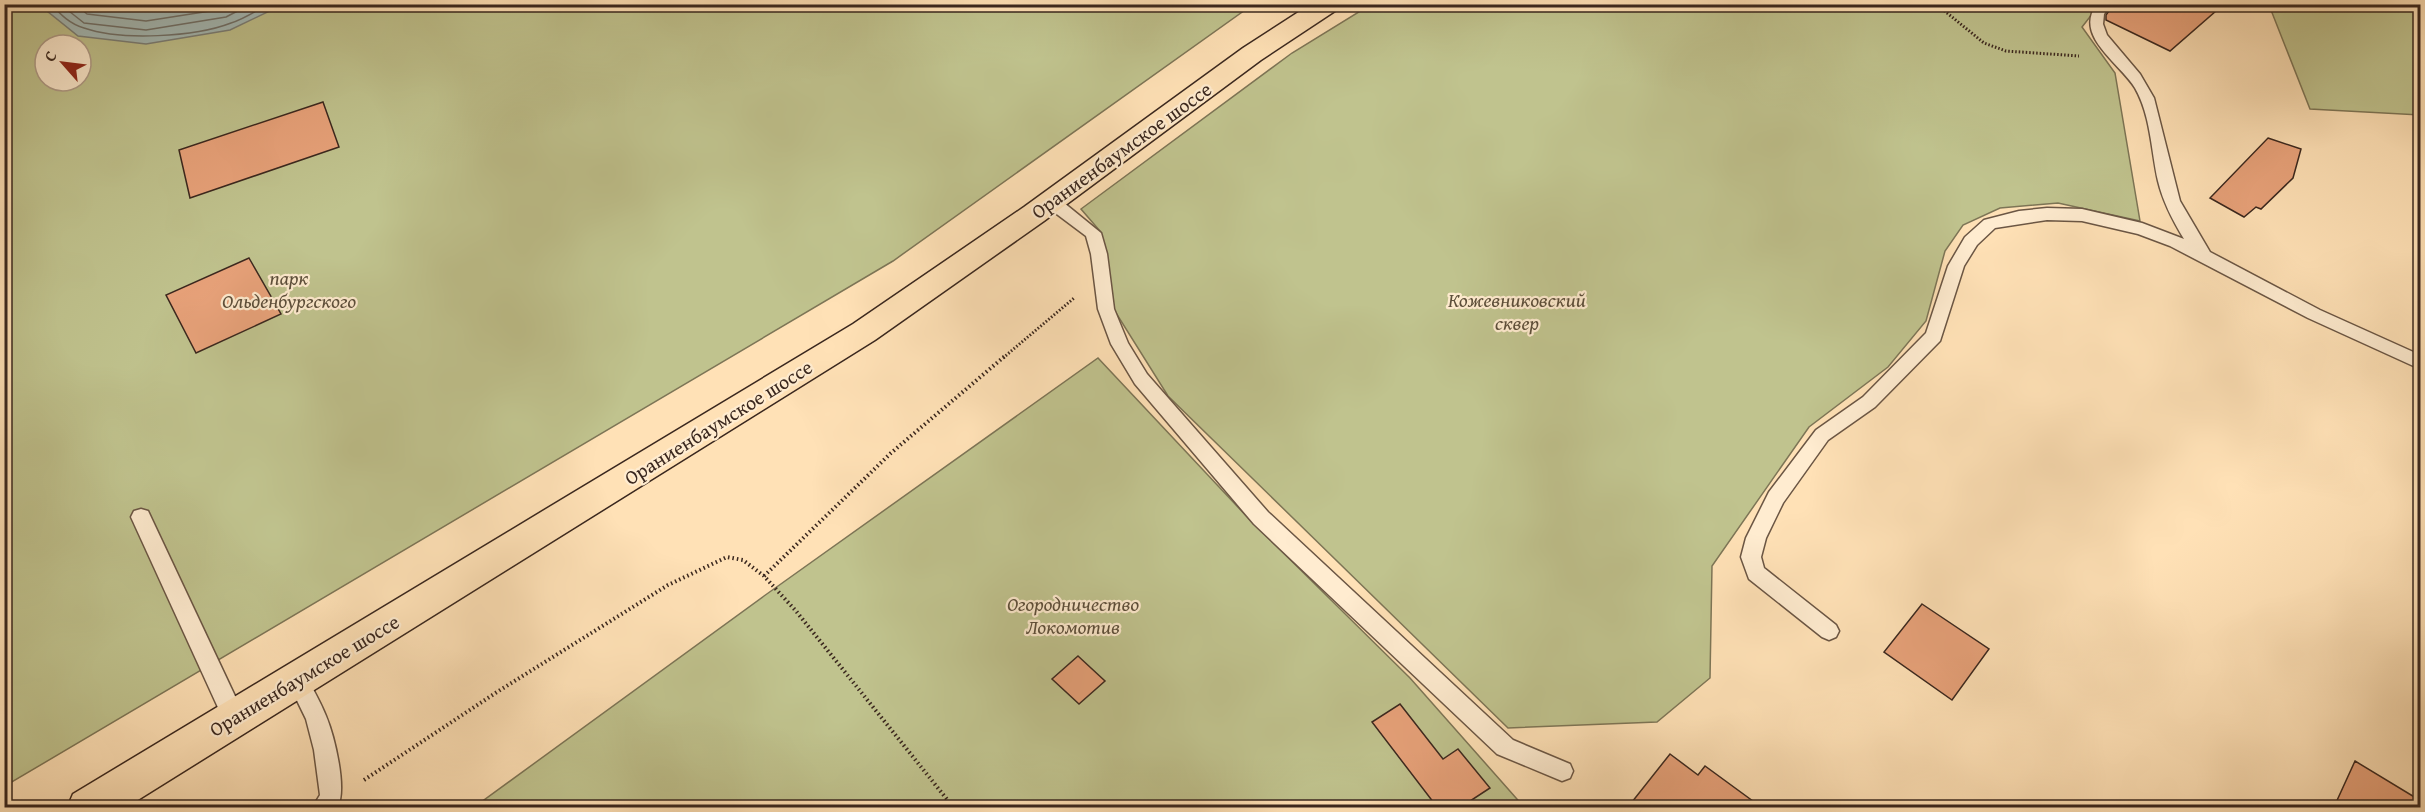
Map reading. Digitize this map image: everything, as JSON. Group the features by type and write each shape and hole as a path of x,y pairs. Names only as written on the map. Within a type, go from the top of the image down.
{"main road":[{"name":"Ораниенбаумское шоссе","path":"87,807 864,332 1052,202 1252,54 1329,4"}],"lane":[{"path":"2105,4 2098,10 2094,21 2098,35 2140,86 2145,96 2150,107 2170,195 2189,235 2205,257"},
{"path":"1052,202 1093,233 1099,254 1106,309 1120,344 1141,379 1261,518 1505,747 1562,771"},
{"path":"1830,631 1756,573 1751,557 1756,538 1776,498 1822,435 1869,402 1934,336 1956,266 1971,241 1990,224 2047,214 2082,215 2142,229 2176,242 2314,314 2421,362"},
{"path":"141,517 234,718"},
{"path":"297,680 316,717 325,750 327,803"}],"path":[{"path":"1936,4 1984,44 2006,51 2067,56 2115,55"},
{"path":"764,576 891,453 1062,307 1086,288 1102,280"},
{"path":"327,803 379,772 496,692 668,585 728,557 743,560 764,576 796,611 954,807"}],"green space":[{"name":"Кожевниковский сквер","path":"2100,4 2082,27 2115,73 2140,221 2058,203 2000,208 1963,225 1945,251 1926,321 1888,367 1809,427 1712,566 1710,678 1657,722 1508,728 1168,396 1111,305 1100,231 1081,209 1292,53 1370,5"},
{"name":"парк Ольденбургского","path":"4,5 1252,5 893,261 5,786"},
{"path":"2269,5 2420,5 2420,115 2310,109"},
{"name":"Огородничество Локомотив","path":"1098,358 1251,521 1410,678 1524,807 473,808 764,596"}],"water":[{"path":"45,4 282,5 230,30 146,44 93,38 93,33 74,33 47,11"}],"building":[{"path":"2114,4 2224,4 2170,51 2106,20 2106,15"},
{"path":"323,102 339,147 190,198 179,150"},
{"path":"2268,138 2301,149 2293,178 2261,209 2256,207 2244,217 2210,198"},
{"path":"249,258 281,314 196,353 166,295"},
{"path":"1922,604 1989,649 1952,700 1884,652"},
{"path":"1078,656 1105,681 1079,704 1052,679"},
{"path":"1400,704 1443,759 1458,749 1490,788 1461,807 1437,807 1372,722"},
{"path":"1670,754 1698,775 1705,766 1761,807 1628,807"},
{"path":"2355,761 2421,801 2421,807 2334,807"}]}
